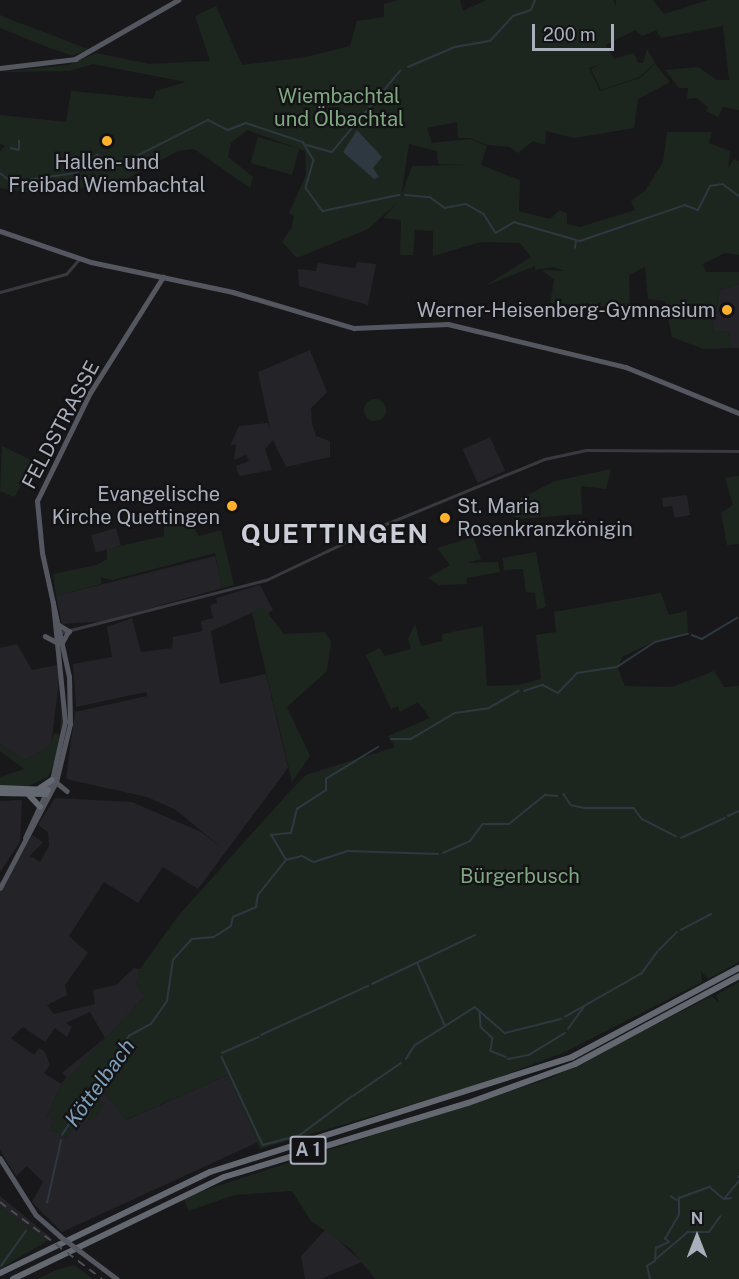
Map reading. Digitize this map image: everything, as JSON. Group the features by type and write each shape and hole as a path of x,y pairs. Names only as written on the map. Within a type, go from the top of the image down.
{"highway":[{"path":"0,788 34,788 54,781"},
{"path":"34,788 48,793"},
{"path":"0,793 48,793"},
{"path":"26,793 40,807"},
{"name":"A 1","path":"0,1273 204,1174 572,1057 739,968"},
{"name":"A 1","path":"13,1279 224,1177 468,1103 575,1064 739,976"}],"main road":[{"path":"0,68 87,54 178,0"},
{"path":"0,231 79,259 163,277 354,328 455,325 626,367 739,413"},
{"path":"153,276 158,288"},
{"name":"FELDSTRASSE","path":"60,637 38,501 90,393 163,277"},
{"name":"FELDSTRASSE","path":"53,600 60,625 60,637"},
{"path":"45,636 60,637 69,631 60,625"},
{"path":"0,888 54,781 66,708 60,637"},
{"path":"54,781 67,791"},
{"path":"24,841 48,793"},
{"path":"0,1158 36,1215 117,1279"}],"street":[{"path":"0,292 66,274 79,259"},
{"path":"60,637 69,631 258,583 541,460 586,450 739,451"}],"shaded area":[{"path":"357,130 382,157 373,168 379,177 374,179 343,152"},
{"path":"357,262 376,264 368,305 299,286 298,269 316,271 318,263 355,268"},
{"name":"Werner-Heisenberg-Gymnasium","path":"739,284 739,348 731,348 728,332 712,331 720,290"},
{"path":"310,350 327,392 311,408 312,424 316,436 330,441 330,457 286,467 273,440 265,449 272,470 239,476 236,466 249,461 246,455 234,460 236,444 230,446 239,426 268,423 270,428 258,372"},
{"path":"490,437 505,471 478,483 463,449"},
{"path":"687,495 690,515 675,518 672,506 663,507 662,498"},
{"path":"116,528 121,545 96,552 91,535"},
{"path":"215,556 222,588 105,621 62,624 56,596"},
{"path":"260,585 273,610 267,614 263,608 211,631 220,684 266,674 288,768 198,889 163,867 138,903 104,882 69,936 88,953 65,985 67,995 47,1005 54,1014 95,1004 93,990 116,985 134,968 140,969 136,985 145,996 60,1087 47,1116 54,1120 49,1131 105,1104 96,1097 102,1090 126,1120 228,1075 258,1142 62,1232 32,1202 43,1182 27,1166 16,1176 0,1150 0,881 5,884 32,835 43,842 30,856 40,862 49,846 48,832 38,825 55,798 132,802 201,832 222,848 176,810 147,797 66,779 75,712 147,696 146,692 76,707 73,664 112,657 107,627 132,618 141,652 172,648 173,637 202,631 201,621 213,618 210,605 217,603 216,598","holes":["90,1012 105,1038 62,1073 67,1077 61,1084 44,1073 50,1065 45,1052 39,1048 34,1055 11,1038 23,1027 45,1042 55,1028 67,1037 72,1027 66,1023"]},
{"path":"17,644 32,670 57,665 59,681 51,745 25,760 0,744 0,648"},
{"path":"22,800 20,842 0,872 0,801"},
{"path":"0,1196 51,1238 47,1241 0,1206"},
{"path":"326,1229 362,1262 321,1279 305,1279 301,1256"}],"green space":[{"name":"Wiembachtal und Ölbachtal","path":"399,0 460,0 463,11 486,0 613,0 616,6 616,0 653,0 664,14 708,0 739,0 739,110 723,107 718,117 706,111 708,107 697,98 687,99 688,88 679,88 665,70 698,67 717,80 729,80 723,26 661,38 656,30 642,36 635,30 606,45 614,59 634,53 638,63 643,63 647,49 655,63 639,77 601,90 591,69 601,64 589,68 600,91 640,78 655,64 670,82 638,99 634,128 574,138 546,131 545,145 533,141 518,153 510,147 488,145 470,138 458,138 457,122 427,128 432,143 470,139 487,146 481,165 520,180 519,211 550,219 560,210 567,214 567,224 580,227 635,210 631,201 645,191 663,162 667,132 712,132 709,143 730,151 728,169 734,159 739,161 739,255 725,253 703,264 706,272 739,272 739,284 720,290 712,330 728,332 731,348 703,349 672,337 665,301 648,299 645,267 629,275 630,314 625,317 612,307 550,303 554,280 542,270 564,271 553,267 535,270 535,266 485,286 531,257 520,243 481,242 433,256 433,231 415,230 413,255 400,255 401,220 383,218 398,202 368,229 297,258 282,242 292,227 294,215 289,213 306,175 305,151 247,130 231,143 228,157 253,177 250,188 194,149 178,151 121,182 38,194 0,188 0,151 5,146 0,144 0,115 66,122 71,91 153,99 156,91 186,82 93,64 69,71 0,72 69,65 96,53 149,64 210,61 195,16 216,6 242,65 306,57 350,46 357,21 384,17 384,4","holes":["409,144 437,151 438,164 468,165 412,166 401,196"]},
{"path":"0,15 88,49 73,56 47,47 0,28"},
{"path":"258,137 299,149 292,175 251,163"},
{"path":"375,399 383,402 386,410 383,418 375,421 367,418 364,410 367,402"},
{"path":"2,446 35,462 14,497 0,491"},
{"path":"611,469 606,489 581,486 582,514 518,519 500,509 555,481"},
{"path":"739,476 739,544 727,545 721,513 733,505 725,478"},
{"path":"182,510 199,536 221,530 234,585 222,588 215,553 112,580 101,577 101,584 56,596 53,574 97,565 107,559 107,549 164,536 164,525 176,522 175,511"},
{"path":"473,537 481,559 467,563 498,562 500,572 466,578 467,584 439,585 428,578 450,565 437,548"},
{"path":"536,552 546,607 537,609 535,593 526,592 523,569 504,570 503,558"},
{"name":"Bürgerbusch","path":"661,593 669,615 687,611 688,634 655,641 622,657 618,669 625,686 672,687 714,671 724,687 739,686 739,962 708,979 701,971 702,982 565,1052 484,1083 260,1149 228,1075 125,1120 102,1090 96,1097 105,1103 93,1121 82,1115 67,1139 49,1130 54,1120 47,1116 60,1087 145,996 136,985 140,969 178,916 292,789 306,775 395,747 388,736 430,718 418,702 400,712 398,706 391,709 366,655 379,648 385,656 411,649 408,639 415,624 421,646 442,641 442,634 483,626 487,686 518,685 541,679 536,635 556,632 554,612"},
{"path":"263,607 284,634 325,632 331,642 327,671 287,707 310,756 292,782 252,613"},
{"path":"62,701 63,722 53,766 48,777 28,786 0,786 0,777 24,769 0,751 0,744 25,760 51,745 54,733 60,735"},
{"path":"739,982 739,1279 375,1279 352,1250 311,1221 292,1191 234,1195 189,1211 183,1197 551,1078 712,996 719,1003 716,995"},
{"path":"0,1206 47,1241 0,1269"},
{"path":"74,1265 93,1279 38,1279 56,1270"}],"waterway":[{"path":"408,67 455,47 490,41 513,16 531,10 535,0"},
{"path":"307,145 332,152 400,71"},
{"path":"0,173 12,182 76,173 97,155 119,165 208,120 228,130 246,123 303,142 314,160 306,188 323,211 399,195"},
{"path":"11,148 19,150 19,141"},
{"path":"405,195 430,197 445,208 466,204 484,214 496,233 514,222 580,241 685,205 698,210 710,186 723,184 739,196"},
{"path":"575,248 576,241"},
{"name":"Köttelbach","path":"692,635 702,639 737,618"},
{"name":"Köttelbach","path":"524,691 543,685 558,693 577,673 617,667 655,642 688,634"},
{"name":"Köttelbach","path":"391,739 411,739 455,713 489,708 519,691"},
{"name":"Köttelbach","path":"62,1135 129,1036 151,1024 167,1001 173,960 192,939 214,937 231,926 233,917 256,907 258,895 286,860 271,835 291,833 297,809 326,790 326,779 378,747"},
{"path":"564,794 571,805 584,808 634,808 642,819 676,836"},
{"path":"443,853 470,841 483,824 509,824 545,795 557,796"},
{"path":"728,816 739,811"},
{"path":"681,838 725,818"},
{"path":"286,860 302,856 314,862 348,851 438,854"},
{"path":"681,930 711,914"},
{"path":"659,950 677,932"},
{"path":"372,984 475,935"},
{"path":"565,1017 642,973 657,952"},
{"path":"418,964 445,1025"},
{"path":"261,1035 368,986"},
{"path":"406,1059 414,1046 475,1007 505,1033 561,1019"},
{"path":"568,1029 583,1008"},
{"path":"480,1012 481,1027 493,1038 491,1051 506,1057"},
{"path":"508,1059 529,1055 565,1033"},
{"path":"222,1053 259,1037"},
{"path":"222,1057 263,1145 300,1135 351,1097"},
{"path":"353,1096 401,1063"},
{"name":"Köttelbach","path":"47,1203 61,1141"},
{"path":"650,1279 647,1266 655,1261 656,1248 669,1242 665,1239 679,1215 679,1198 710,1187 724,1199 739,1181"},
{"path":"671,1196 677,1200"},
{"path":"724,1199 731,1198"},
{"path":"656,1259 688,1232 709,1232 720,1217"},
{"name":"Köttelbach","path":"1,1266 26,1231"}],"railway":[{"path":"0,1202 102,1279"}],"place":[{"name":"Hallen- und Freibad Wiembachtal","path":"107,141"},
{"name":"Werner-Heisenberg-Gymnasium","path":"727,310"},
{"name":"Evangelische Kirche Quettingen","path":"232,506"},
{"name":"St. Maria Rosenkranzkönigin","path":"445,518"}],"district":[{"name":"QUETTINGEN","path":"335,534"}]}
